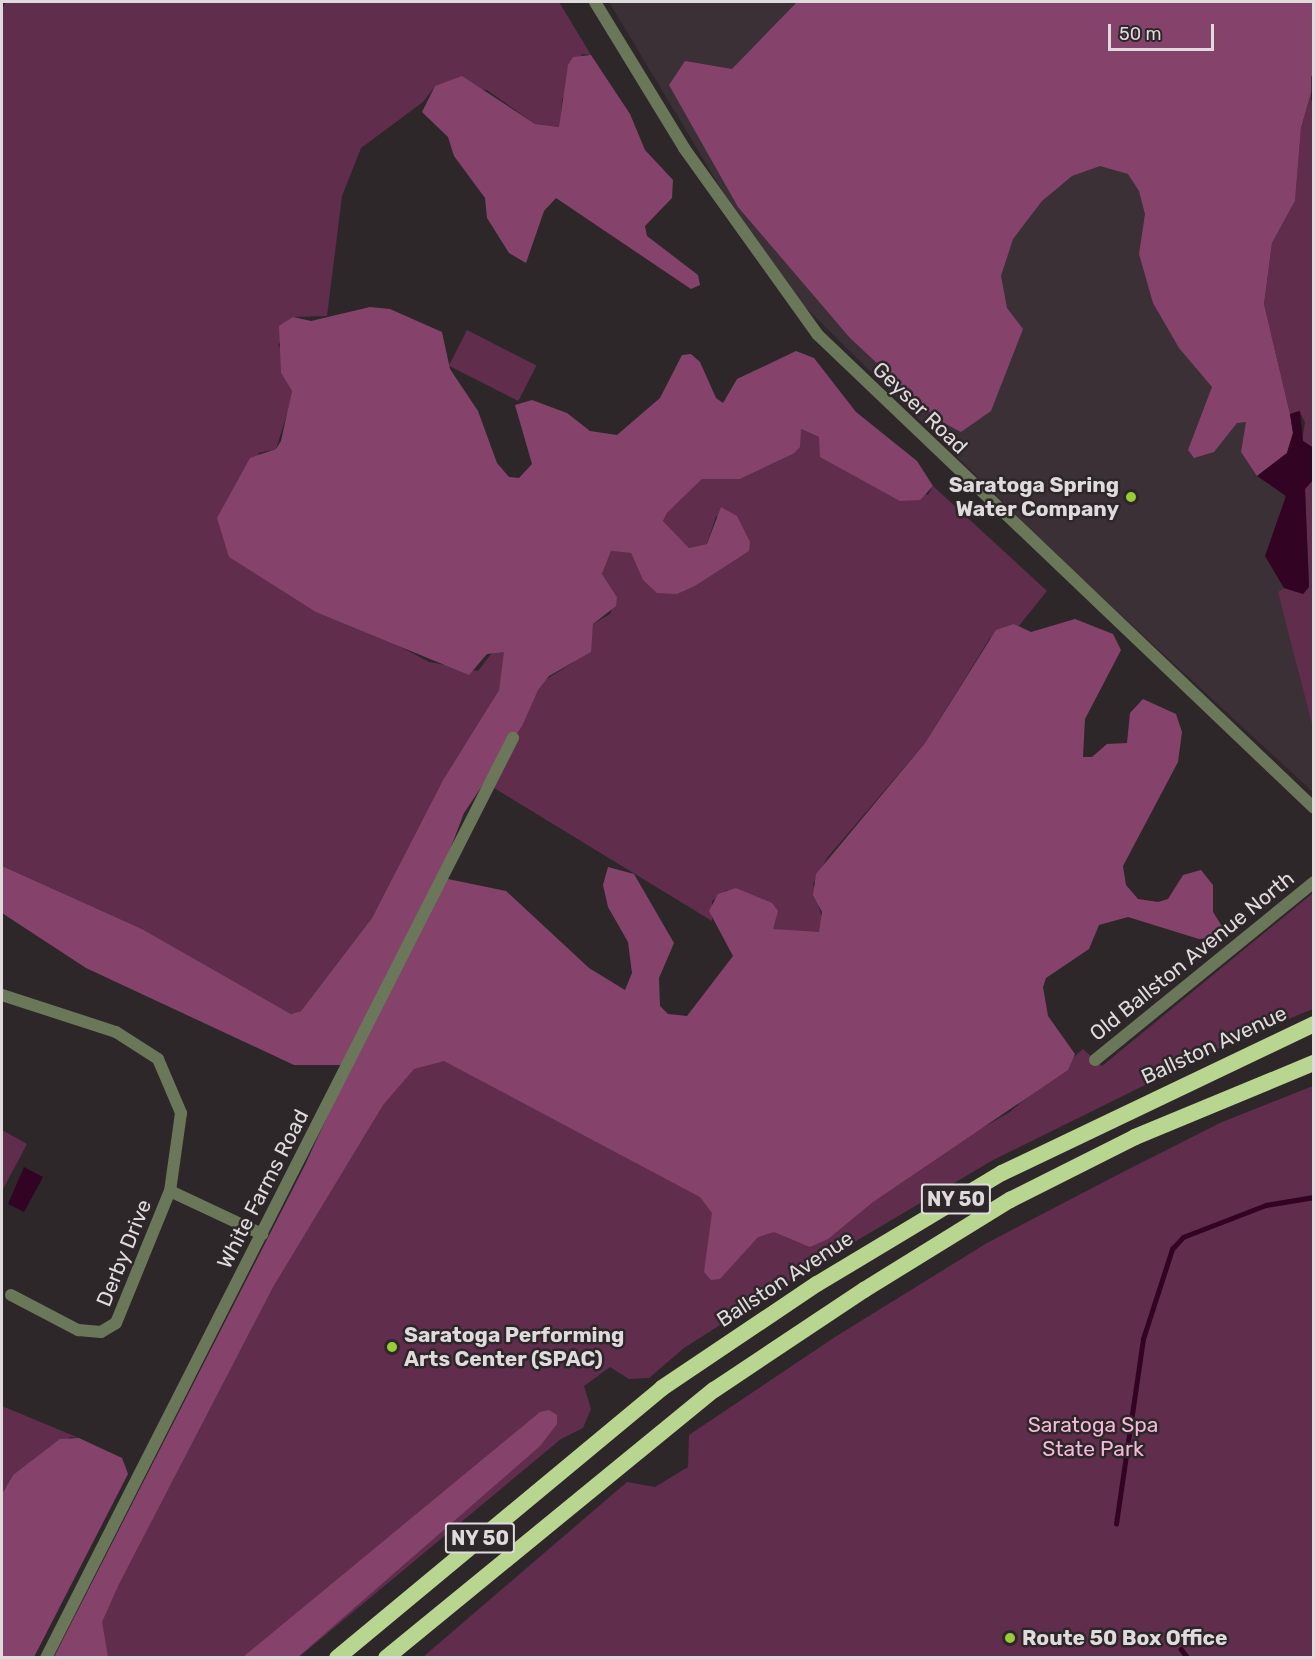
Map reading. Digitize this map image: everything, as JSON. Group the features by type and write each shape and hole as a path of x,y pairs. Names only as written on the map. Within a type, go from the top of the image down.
{"highway":[{"name":"Ballston Avenue","path":"338,1658 662,1388 817,1284 1002,1173 1314,1024"},
{"name":"NY 50","path":"386,1658 714,1390 864,1290 1010,1200 1135,1137 1314,1063"}],"street":[{"name":"Geyser Road","path":"595,2 684,148 818,335 1314,808"},
{"name":"White Farms Road","path":"46,1658 513,738"},
{"name":"Old Ballston Avenue North","path":"1095,1060 1314,882"},
{"name":"Derby Drive","path":"2,995 116,1032 158,1059 181,1113 170,1191 116,1323 100,1332 78,1330 11,1295"},
{"path":"170,1191 262,1234"}],"shaded area":[{"path":"609,2 1272,2 1254,323 1313,658 1313,792 1067,565 803,305 758,250"},
{"path":"797,2 1313,2 1313,86 1301,128 1295,201 1272,243 1264,304 1293,433 1287,453 1257,476 1241,452 1246,422 1237,423 1214,452 1194,458 1188,450 1212,387 1179,348 1153,303 1139,254 1145,214 1139,191 1128,174 1100,166 1072,176 1042,201 1013,239 1001,276 1007,308 1023,329 991,411 961,432 938,420 850,338 738,207 669,85 685,61 732,69"},
{"path":"591,55 630,114 645,150 673,180 672,198 645,226 647,236 698,275 700,285 691,289 556,198 544,211 526,263 509,253 487,218 485,198 454,156 448,137 422,112 435,86 462,76 535,124 559,127 568,65 573,57"},
{"path":"370,307 390,309 442,332 450,369 478,411 497,463 509,477 519,478 532,464 515,405 532,400 567,413 590,431 617,435 660,398 682,355 691,354 700,362 716,398 723,403 737,379 796,351 814,358 856,412 917,461 933,486 920,500 900,501 820,457 819,437 801,429 800,447 793,454 740,479 702,479 667,513 663,521 689,548 707,544 721,507 737,516 750,542 749,551 695,586 677,594 657,593 643,580 631,553 611,551 602,574 617,597 616,606 593,624 591,652 549,676 538,690 522,726 464,813 441,873 448,879 506,891 589,968 625,990 632,973 628,942 608,907 603,885 608,867 634,874 674,943 659,978 660,1006 668,1014 687,1016 733,956 709,911 718,894 736,888 772,903 778,911 773,929 819,932 822,912 813,895 816,874 925,743 996,630 1014,624 1031,632 1075,619 1113,634 1121,650 1085,719 1083,757 1092,757 1107,744 1127,743 1130,713 1143,699 1176,714 1182,732 1178,762 1123,866 1126,885 1138,899 1158,902 1168,899 1183,875 1201,870 1213,885 1213,912 1223,928 1218,937 1199,939 1128,917 1099,925 1089,949 1046,978 1043,987 1048,1016 1075,1054 1068,1070 873,1202 828,1239 810,1247 774,1232 758,1237 720,1279 711,1280 704,1272 712,1213 700,1197 444,1061 414,1069 383,1105 273,1287 119,1584 102,1622 108,1657 54,1657 305,1165 339,1091 342,1065 294,1065 86,968 2,913 2,866 142,929 291,1014 301,1011 372,918 443,780 499,690 504,652 487,654 469,675 316,612 229,557 217,518 250,458 276,449 281,441 292,391 281,373 279,326 293,317 311,321"},
{"path":"1300,411 1303,441 1314,448 1313,480 1305,489 1309,587 1303,594 1284,588 1265,556 1286,496 1257,476 1287,453 1293,433 1290,414"},
{"path":"24,1167 43,1177 24,1212 8,1204"},
{"path":"549,1410 557,1415 557,1424 540,1446 298,1657 243,1657 540,1412"},
{"path":"79,1438 122,1458 128,1474 34,1657 2,1657 2,1494 13,1475 60,1439"}],"green space":[{"path":"6,2 559,2 591,55 582,54 562,100 560,127 535,124 487,90 435,86 423,102 361,148 342,196 327,316 293,317 278,345 284,354 281,373 292,391 276,449 258,453 395,644 429,662 478,671 495,649 504,652 506,662 499,690 443,780 372,918 301,1011 291,1014 142,929 2,866 2,9"},
{"path":"1313,86 1313,448 1302,441 1305,422 1299,411 1290,414 1264,304 1272,243 1295,201 1301,128"},
{"path":"467,330 536,365 518,401 449,366"},
{"path":"801,429 819,437 822,447 928,495 933,486 1047,591 1018,627 990,638 925,743 827,858 813,884 823,922 819,932 810,934 773,929 727,890 712,901 712,921 486,783 542,682 590,652 593,624 610,614 617,597 602,574 611,551 631,553 643,580 676,594 695,586 748,551 716,516 707,544 689,548 663,521 667,513 702,479 740,479 793,454"},
{"path":"1313,480 1313,728 1278,592 1284,588 1303,594 1309,587 1305,489"},
{"name":"Saratoga Performing Arts Center (SPAC)","path":"1313,893 1313,1009 1234,1041 993,1160 797,1276 684,1348 649,1378 629,1379 610,1367 584,1386 591,1409 583,1428 561,1439 299,1657 57,1658 406,968 792,1237 1010,1112 1083,1049 1102,1066"},
{"name":"Saratoga Spa State Park","path":"1313,1086 1313,1657 423,1657 627,1482 655,1487 688,1467 689,1435 835,1337 987,1243 1222,1122"},
{"path":"2,1130 27,1144 2,1191"},
{"path":"2,1406 79,1438 70,1437 13,1475 2,1494"}],"waterway":[{"path":"1314,77 1314,99"},
{"path":"1116,1524 1143,1339 1172,1249 1183,1237 1266,1205 1314,1197"},
{"path":"1181,1649 1188,1658"}],"place":[{"name":"Saratoga Spring Water Company","path":"1131,497"},
{"name":"Saratoga Performing Arts Center (SPAC)","path":"392,1347"},
{"name":"Route 50 Box Office","path":"1010,1638"}]}
